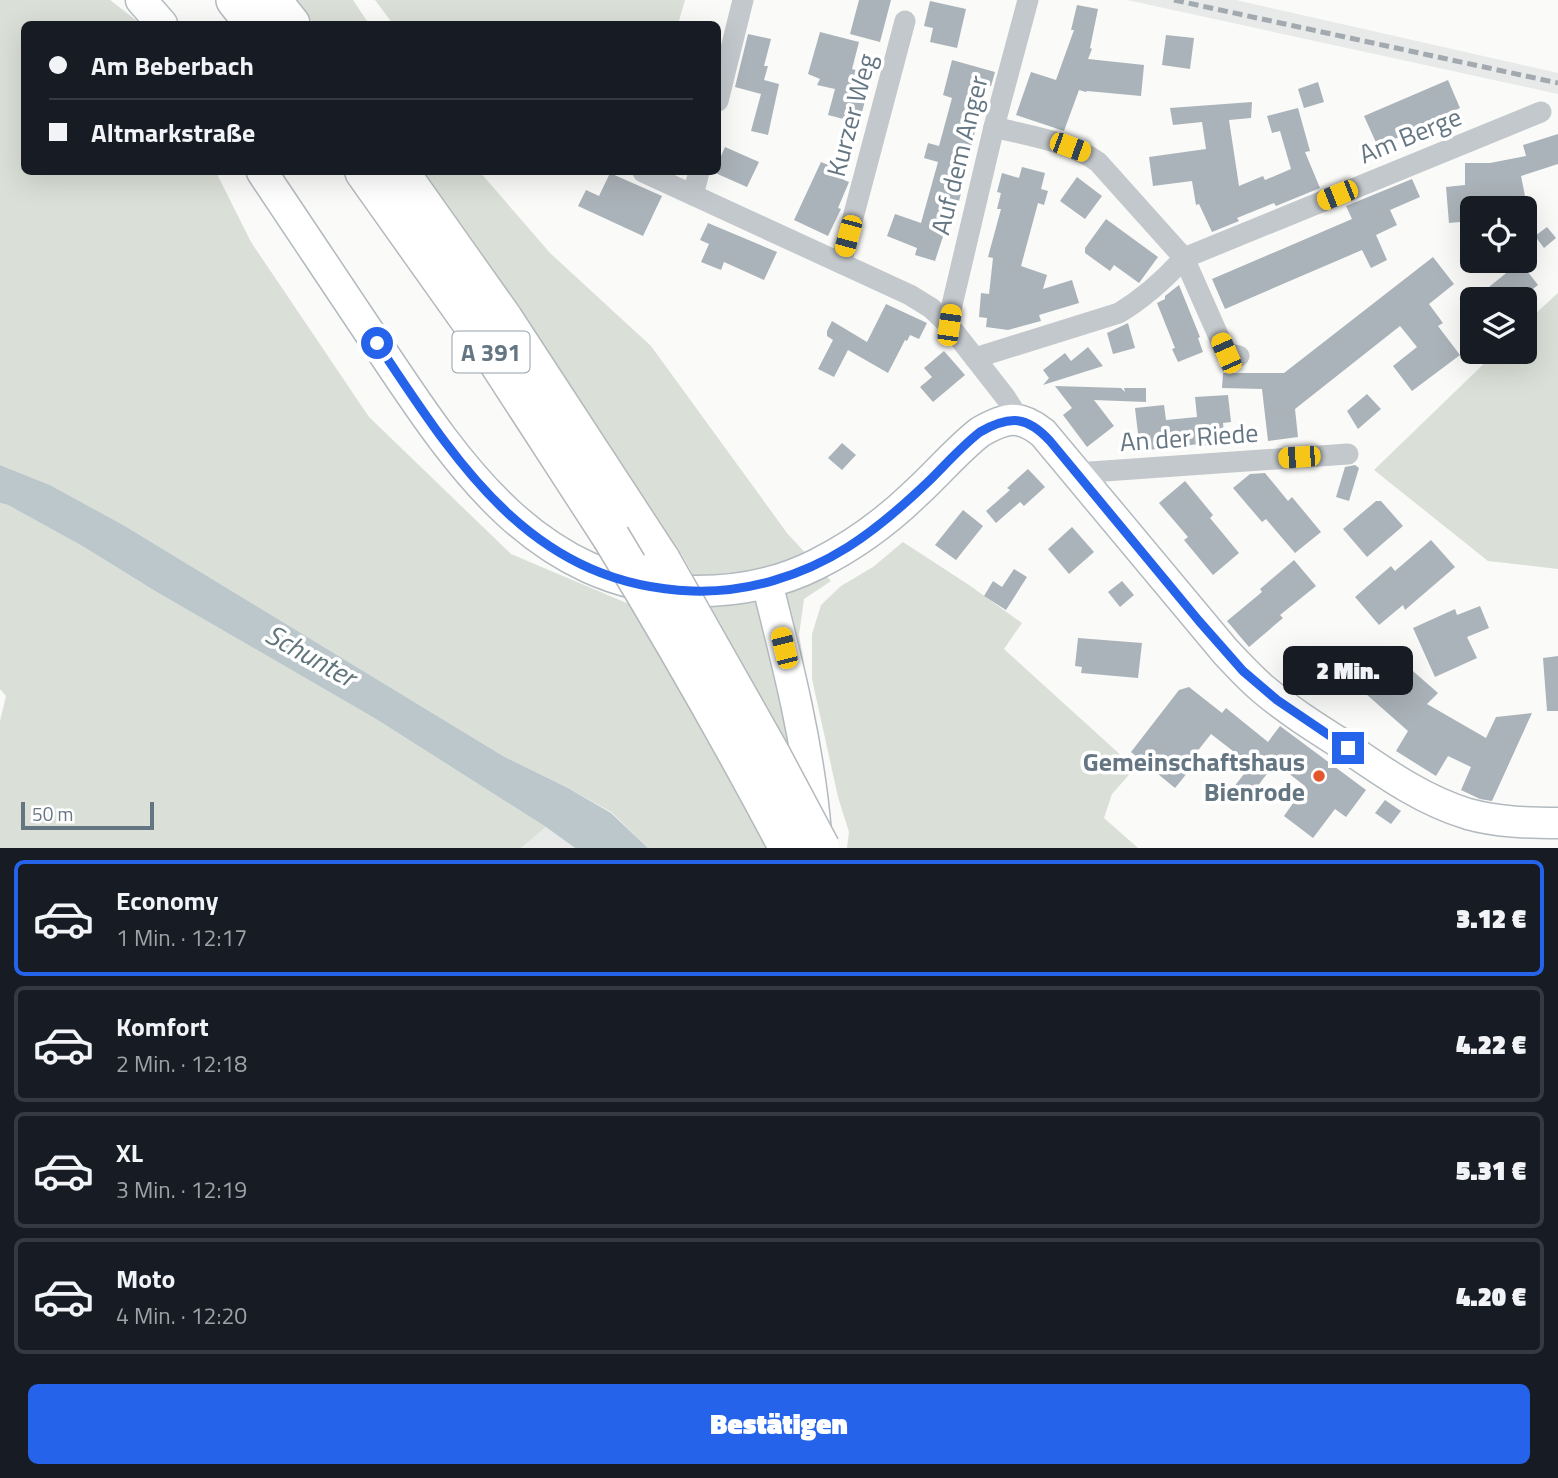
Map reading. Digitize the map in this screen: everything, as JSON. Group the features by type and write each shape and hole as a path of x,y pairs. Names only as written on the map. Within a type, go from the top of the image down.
{"highway":[{"path":"235,0 252,21"},
{"path":"272,0 289,21"},
{"name":"A 391","path":"366,175 482,338 611,537 707,699 788,848"},
{"name":"A 391","path":"402,175 504,319 662,561 770,752 819,848"}],"main road":[{"path":"141,0 159,21"},
{"path":"264,175 423,412 486,493 533,535 554,550 589,568 626,582 675,590 713,591 767,583 814,566 850,546 899,509 972,438 989,427 1019,419 1043,433 1225,651 1243,671 1277,700 1385,773 1445,806 1467,814 1509,822 1558,823"},
{"path":"767,583 801,721 819,848"}],"street":[{"path":"721,89 743,0"},
{"name":"Auf dem Anger","path":"949,325 951,306 994,127 1028,0"},
{"name":"Kurzer Weg","path":"841,263 905,22"},
{"name":"Am Berge","path":"975,358 1119,313 1163,281 1184,258 1541,112"},
{"path":"994,127 1070,147 1086,153 1098,162 1184,258 1226,353 1239,356"},
{"path":"650,175 909,295 931,309 949,325 1006,398 1019,419"},
{"path":"693,195 698,175"},
{"name":"An der Riede","path":"1076,473 1348,454"}],"shaded area":[{"path":"0,0 110,0 137,21 21,21 21,175 218,175 251,242 369,417 511,554 629,604 712,745 767,848 648,848 611,812 503,756 125,526 50,485 0,465"},
{"path":"296,0 353,0 367,21 312,21"},
{"path":"375,0 685,0 679,21 391,21"},
{"path":"1127,0 1236,0 1558,73 1558,94"},
{"path":"423,175 483,175 550,253 651,346 787,533 831,581 804,599 799,635 823,775 826,815 682,555 519,311"},
{"path":"1558,293 1558,569 1488,561 1374,470 1484,364 1537,364 1537,312"},
{"path":"0,503 84,547 376,719 546,827 521,848 0,848 0,721 6,696 0,689"},
{"path":"903,542 1022,623 1004,649 1135,768 1112,794 1104,818 1138,848 847,848 849,832 838,797 812,679 812,634 821,605 841,586 873,567"},
{"path":"546,827 575,848 521,848"}],"water":[{"name":"Schunter","path":"0,465 50,485 125,526 503,756 611,813 648,848 575,848 376,719 84,547 0,503"}],"building":[{"path":"859,0 891,0 880,42 850,34"},
{"path":"930,1 966,9 957,48 930,42 933,28 924,26"},
{"path":"1077,5 1098,9 1088,59 1144,65 1141,96 1079,90 1064,131 1016,115 1031,72 1056,80 1074,30 1071,30"},
{"path":"820,32 859,42 852,69 872,75 859,123 828,115 835,89 817,85 820,79 808,74"},
{"path":"748,34 771,39 764,66 768,66 764,80 779,84 768,135 751,131 761,94 735,87"},
{"path":"1166,35 1194,38 1190,69 1162,65"},
{"path":"952,60 995,72 991,86 987,85 955,216 950,215 935,261 915,255 917,248 887,236 895,214 921,223 938,162 924,158 928,143 939,146 952,98 943,95"},
{"path":"1448,80 1460,108 1378,147 1364,116"},
{"path":"1318,82 1324,102 1304,108 1298,89"},
{"path":"1252,102 1251,118 1229,120 1239,186 1263,176 1265,180 1291,169 1280,131 1272,133 1267,116 1298,108 1310,151 1305,152 1320,188 1237,218 1239,221 1212,232 1199,204 1196,205 1192,181 1153,186 1149,157 1206,149 1202,122 1173,125 1170,108"},
{"path":"1558,134 1558,164 1521,176 1525,196 1460,196 1460,222 1449,223 1446,187 1465,185 1465,163 1490,163 1526,156 1523,145"},
{"path":"725,147 759,162 747,187 720,175 721,156"},
{"path":"821,162 847,173 844,180 849,182 838,208 841,209 828,236 794,220"},
{"path":"1022,167 1045,173 1041,189 1048,191 1044,205 1038,203 1021,266 1047,275 1043,289 1072,280 1079,303 1039,315 1041,321 1008,330 986,327 987,318 979,317 981,293 989,294 993,258 988,257 1001,209 997,209 1001,193 997,192 1002,173 1019,178"},
{"path":"609,175 615,175 662,196 643,236 578,206 586,190 599,196"},
{"path":"1077,177 1102,196 1085,219 1060,201"},
{"path":"1412,179 1420,197 1390,210 1397,225 1376,235 1387,260 1371,268 1362,250 1225,309 1212,279 1352,219 1346,206"},
{"path":"1106,219 1158,257 1139,283 1114,265 1110,271 1085,253 1085,248"},
{"path":"708,223 777,252 764,280 724,262 721,270 701,262 709,244 700,240"},
{"path":"1547,227 1556,238 1544,248 1537,234"},
{"path":"1433,257 1454,284 1429,304 1443,323 1438,326 1460,355 1412,391 1393,366 1417,347 1400,326 1295,409 1298,437 1268,441 1262,389 1222,388 1223,373 1284,373"},
{"path":"1506,273 1529,273 1538,285 1535,287 1489,287"},
{"path":"1179,285 1200,337 1198,338 1203,352 1178,362 1157,303"},
{"path":"886,304 927,323 919,339 910,335 907,341 905,340 888,373 848,350 834,377 818,369 833,340 827,336 832,321 867,342"},
{"path":"1128,323 1135,348 1113,354 1107,333"},
{"path":"1088,347 1103,366 1043,385 1049,378 1043,370 1065,353 1071,361"},
{"path":"944,351 965,375 933,402 920,387 932,377 924,368"},
{"path":"1055,386 1121,388 1125,392 1124,388 1146,388 1146,402 1094,400 1114,426 1087,447 1063,415 1072,408"},
{"path":"1367,394 1381,409 1358,429 1347,411"},
{"path":"1228,395 1231,422 1223,423 1225,443 1140,451 1135,408 1164,405 1166,420 1197,417 1195,397"},
{"path":"842,443 856,455 842,470 828,458"},
{"path":"1355,465 1359,468 1349,501 1336,497 1345,467"},
{"path":"1028,469 1045,487 1024,506 1020,502 996,523 986,511 1010,490 1007,488"},
{"path":"1265,473 1288,501 1292,497 1321,532 1295,553 1266,519 1262,522 1233,488 1250,474"},
{"path":"1185,481 1213,515 1210,518 1239,553 1213,575 1184,540 1188,537 1159,503"},
{"path":"1376,501 1381,501 1403,526 1367,557 1343,529"},
{"path":"963,510 983,526 956,560 935,545"},
{"path":"1072,527 1094,552 1069,574 1048,549"},
{"path":"1431,540 1455,567 1405,610 1403,605 1379,625 1355,597 1391,566 1395,571"},
{"path":"1294,560 1316,586 1280,615 1283,618 1249,647 1227,621 1262,592 1260,589"},
{"path":"1014,569 1027,577 1006,610 984,596 993,581 1002,587"},
{"path":"1122,581 1134,595 1120,607 1108,592"},
{"path":"1480,606 1489,628 1467,637 1477,658 1435,677 1413,628 1455,609 1457,615"},
{"path":"1078,638 1142,643 1138,678 1081,673 1082,667 1075,666"},
{"path":"1389,650 1438,693 1427,704 1486,738 1496,717 1532,713 1492,801 1480,799 1461,790 1471,767 1448,756 1436,776 1396,751 1408,731 1357,686"},
{"path":"1558,656 1558,711 1547,711 1543,658"},
{"path":"1189,687 1222,713 1226,708 1268,742 1280,726 1366,790 1346,817 1335,809 1313,838 1284,816 1305,786 1275,763 1248,799 1233,788 1251,765 1211,734 1192,758 1197,761 1175,788 1131,752 1179,690"},
{"path":"1385,800 1401,811 1391,824 1375,813"}],"railway":[{"path":"1174,0 1558,83"}],"place":[{"name":"Gemeinschaftshaus Bienrode","path":"1319,776"}],"route":[{"path":"377,343 446,444 486,493 512,518 554,550 577,563 626,582 675,590 713,591 744,587 767,583 814,566 850,546 888,518 980,432 999,423 1019,419 1043,433 1243,671 1277,700 1348,748"}]}
